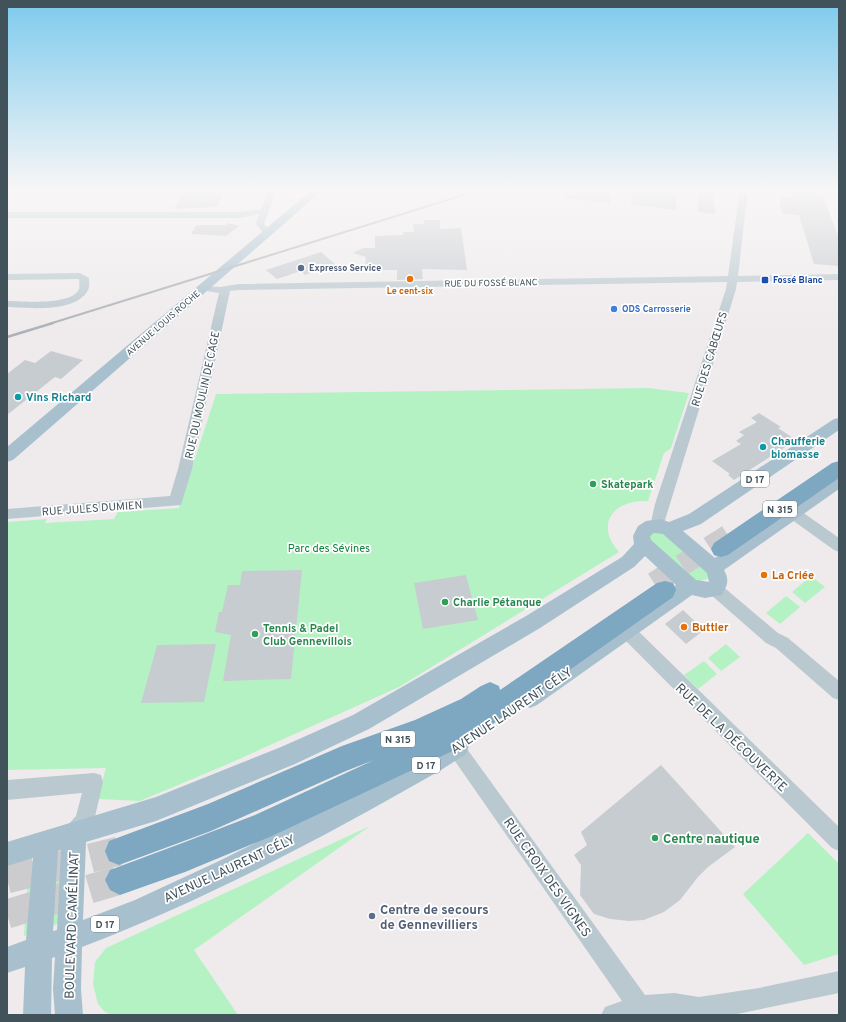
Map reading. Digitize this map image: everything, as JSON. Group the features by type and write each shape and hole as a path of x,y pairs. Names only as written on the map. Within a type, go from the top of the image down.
{"highway":[{"name":"N 315","path":"722,549 839,468"},
{"name":"N 315","path":"119,851 211,817 342,760 419,731 470,708 670,586"},
{"name":"N 315","path":"120,880 185,857 262,826 450,739 670,586"}],"main road":[{"name":"AVENUE LOUIS ROCHE","path":"7,456 264,237"},
{"name":"D 17","path":"644,545 641,538 642,533 648,528 663,528 695,519 839,423"},
{"path":"714,568 839,481"},
{"path":"7,854 156,809 287,756 361,722 533,622 628,562 644,545 670,586 701,590 715,589 719,582 719,578 714,568 663,528"},
{"name":"AVENUE LAURENT CÉLY","path":"7,960 39,950 141,910 241,865 281,845 456,748 627,631 670,586"},
{"name":"BOULEVARD CAMÉLINAT","path":"69,1015 67,989 74,834"},
{"path":"36,1015 46,843"}],"street":[{"name":"RUE DES CABŒUFS","path":"663,528 662,504 731,289 737,237"},
{"name":"RUE DU FOSSÉ BLANC","path":"209,284 220,290 226,288 732,273 756,279 839,277"},
{"path":"7,277 80,276 84,278 85,284 82,292 75,298 61,304 7,304"},
{"name":"RUE DU MOULIN DE CAGE","path":"176,501 187,461 226,288"},
{"name":"RUE JULES DUMIEN","path":"7,514 176,501"},
{"path":"793,513 839,546"},
{"path":"715,589 772,638 782,643 839,692"},
{"name":"RUE DE LA DÉCOUVERTE","path":"627,631 839,841"},
{"path":"772,638 778,647 839,700"},
{"name":"RUE CROIX DES VIGNES","path":"456,748 622,980 640,1011"},
{"path":"7,790 94,782 84,821 74,834"},
{"path":"613,1015 674,1005 694,1012 839,982"}],"green space":[{"name":"Parc des Sévines","path":"648,388 689,393 671,448 664,453 648,501 636,501 626,504 617,509 611,515 608,523 608,532 612,542 619,552 399,687 228,764 140,801 97,799 106,768 7,770 7,522 47,519 45,523 114,519 118,512 179,508 216,394"},
{"path":"653,533 665,533 703,564 709,576 707,579 697,582 650,542 650,535"},
{"path":"811,576 825,587 805,603 792,592"},
{"path":"786,596 800,607 780,624 766,613"},
{"path":"726,644 740,657 721,671 708,658"},
{"path":"704,661 717,674 698,689 684,675"},
{"path":"370,826 194,950 238,1015 111,1015 104,1011 98,1004 93,984 95,962 106,948"},
{"path":"808,833 839,864 839,954 804,965 743,894"},
{"path":"57,854 62,857 58,923 52,927"},
{"path":"33,862 29,934 24,936 29,863"}],"building":[{"path":"375,237 462,237 467,270 422,269 423,279 397,280 397,270 372,270 365,266 366,257 353,253 363,248 375,248"},
{"path":"806,237 838,237 839,266 814,264"},
{"name":"Expresso Service","path":"321,252 336,265 305,275 301,271 277,279 266,270"},
{"name":"Vins Richard","path":"51,351 83,360 61,379 55,377 7,415 7,374 25,360 35,363"},
{"name":"Chaufferie biomasse","path":"759,413 781,427 778,428 796,440 734,480 728,475 730,474 712,461 741,444 736,441 744,435 739,432 757,422 751,418"},
{"name":"Tennis & Padel Club Gennevillois","path":"302,570 291,679 223,681 231,635 215,632 219,612 222,612 228,585 240,585 242,571"},
{"name":"Charlie Pétanque","path":"466,575 478,620 423,629 414,583"},
{"name":"Buttler","path":"683,610 704,630 686,644 665,624"},
{"path":"216,644 204,702 141,703 157,645"},
{"name":"Centre nautique","path":"661,765 735,847 708,867 680,900 664,912 644,920 629,921 610,919 594,914 580,895 581,865 574,855 587,845 581,832"}],"tunnel":[{"path":"654,583 735,531"},
{"path":"7,879 119,851"},
{"path":"7,914 120,880"}],"railway":[{"path":"49,324 330,237"},
{"path":"7,337 53,323"}],"place":[{"name":"Expresso Service","path":"301,268"},
{"name":"Le cent-six","path":"410,279"},
{"name":"Fossé Blanc","path":"765,280"},
{"name":"ODS Carrosserie","path":"614,309"},
{"name":"Vins Richard","path":"18,397"},
{"name":"Chaufferie biomasse","path":"763,447"},
{"name":"Skatepark","path":"593,484"},
{"name":"La Criée","path":"764,575"},
{"name":"Charlie Pétanque","path":"445,602"},
{"name":"Buttler","path":"684,627"},
{"name":"Tennis & Padel Club Gennevillois","path":"255,634"},
{"name":"Centre nautique","path":"655,838"},
{"name":"Centre de secours de Gennevilliers","path":"372,916"}]}
